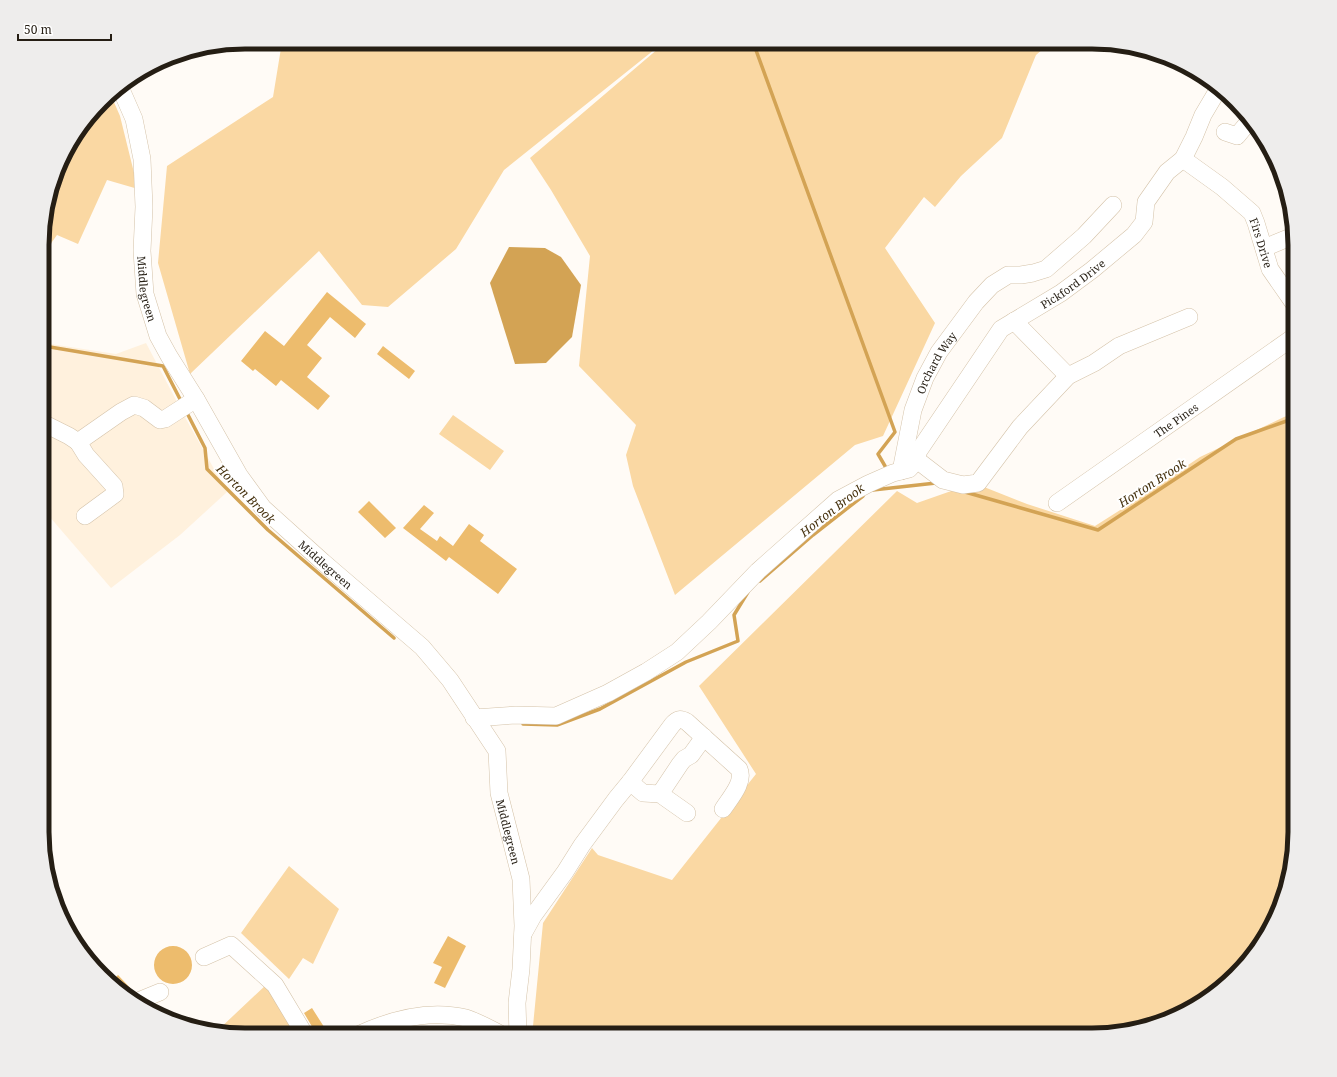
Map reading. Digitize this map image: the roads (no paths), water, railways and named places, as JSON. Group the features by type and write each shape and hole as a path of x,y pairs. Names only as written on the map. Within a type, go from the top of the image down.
{"street":[{"name":"Middlegreen","path":"122,92 134,119 142,159 144,207 142,251 144,294 158,336 169,356 196,399 239,475 263,508 422,647 450,680 497,752 499,793 521,879 523,934 517,1003 518,1028"},
{"name":"Pickford Drive","path":"909,467 1001,329 1061,293 1092,270 1134,235 1144,222 1146,202 1167,172 1183,159 1203,115 1216,93"},
{"path":"1225,132 1237,136 1247,124"},
{"name":"Firs Drive","path":"1183,159 1222,187 1252,213 1270,269 1288,295"},
{"name":"Orchard Way","path":"909,467 913,410 925,378 939,352 976,302 992,284 1008,276 1033,273 1046,269 1084,236 1113,205"},
{"path":"1264,248 1288,238"},
{"path":"474,718 516,715 556,716 608,693 646,672 677,652 709,622 758,571 838,500 868,484 909,467 943,480 963,485 978,482 1020,427 1068,376 1094,363 1119,346 1189,316"},
{"path":"1014,321 1068,376"},
{"name":"The Pines","path":"1057,503 1288,345"},
{"path":"78,442 121,412 134,405 144,408 160,420 165,419 196,399"},
{"path":"49,426 78,442 86,455 114,486 115,494 86,516"},
{"path":"523,934 533,916 565,872 582,845 677,720 682,719 687,722 739,769 741,773 740,780 723,809"},
{"path":"660,794 680,764 684,759 692,755 704,737"},
{"path":"630,782 643,793 660,794 687,814"},
{"path":"204,957 231,945 275,985 301,1028"},
{"path":"143,999 160,992"},
{"path":"373,1028 404,1018 438,1014 466,1018 487,1028"}],"waterway":[{"path":"756,49 895,432 878,454 885,466"},
{"name":"Horton Brook","path":"49,347 163,366 182,403"},
{"name":"Horton Brook","path":"186,411 205,448 207,469 268,530 394,638"},
{"name":"Horton Brook","path":"965,492 1098,530 1236,439 1288,420"},
{"name":"Horton Brook","path":"873,490 936,483"},
{"name":"Horton Brook","path":"760,581 813,535 863,496"},
{"name":"Horton Brook","path":"523,724 557,725 600,709 686,662 738,641 734,615 748,592"}]}
